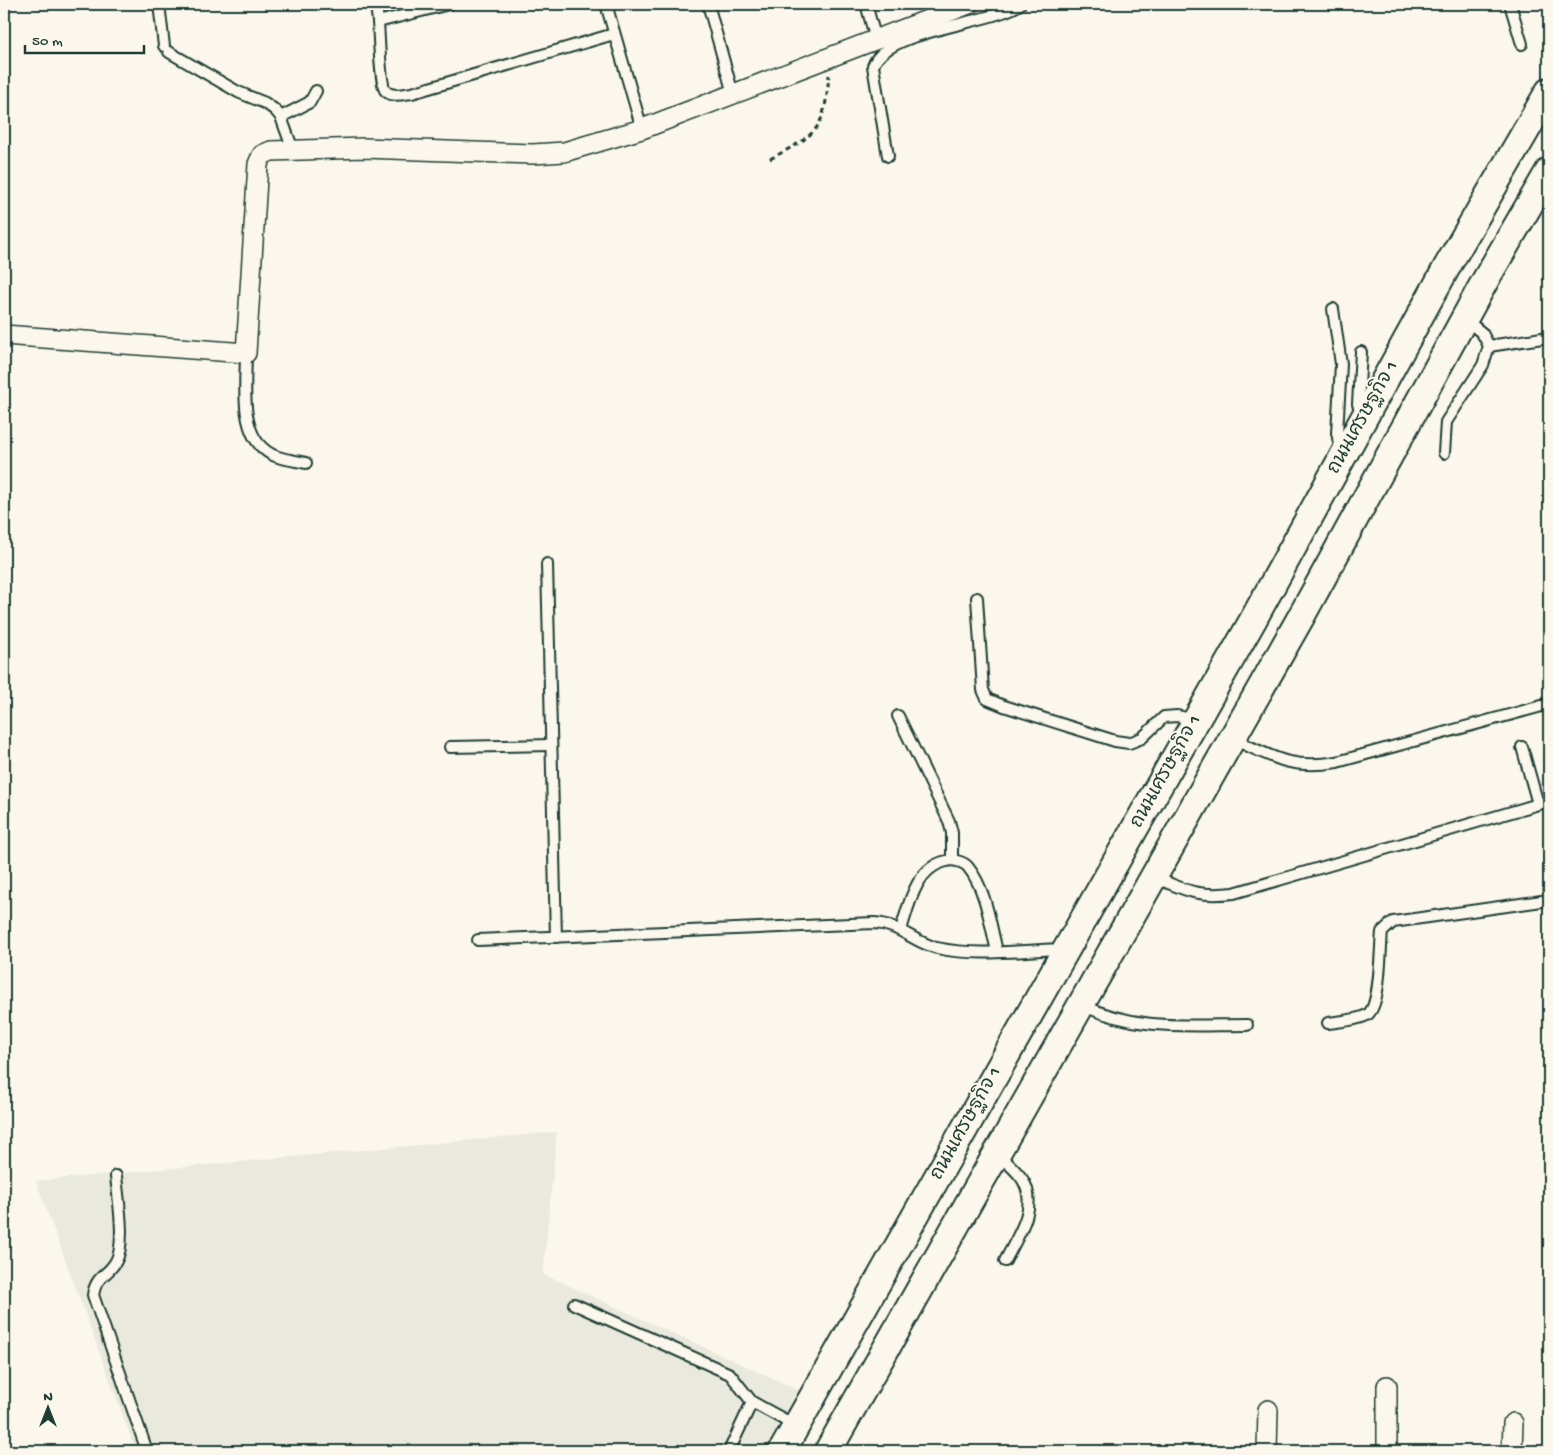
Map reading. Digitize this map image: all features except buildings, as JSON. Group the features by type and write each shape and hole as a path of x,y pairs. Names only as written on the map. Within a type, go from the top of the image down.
{"main road":[{"name":"ถนนเศรษฐกิจ 1","path":"782,1451 1197,720 1448,265 1549,91"},
{"name":"ถนนเศรษฐกิจ 1","path":"828,1451 1301,617 1549,171"},
{"path":"1266,597 1301,617"}],"street":[{"path":"4,335 246,353 258,164 262,155 271,151 364,148 533,154 564,152 642,129 969,4"},
{"path":"1387,1386 1387,1451"},
{"path":"1267,1451 1268,1410"},
{"path":"1512,1451 1513,1424"}],"lane":[{"path":"159,4 166,49 238,92 265,103 281,117 293,150"},
{"path":"376,4 382,80 385,90 391,94 412,93 614,34"},
{"path":"378,22 449,4"},
{"path":"606,4 642,129"},
{"path":"708,4 733,94"},
{"path":"866,4 876,40"},
{"path":"888,156 873,66 876,58 883,52 920,35 1003,12 1020,4"},
{"path":"1510,4 1522,44"},
{"path":"281,117 310,102 316,91"},
{"path":"1332,309 1341,364 1337,441 1344,456"},
{"path":"1444,453 1446,422 1483,365 1489,346 1482,333 1465,319"},
{"path":"1489,346 1549,337"},
{"path":"1361,352 1358,404 1364,418"},
{"path":"246,353 247,408 249,424 256,438 264,450 279,457 306,463"},
{"path":"547,564 556,936"},
{"path":"978,598 983,690 987,698 1004,706 1115,741 1129,743 1142,738 1164,717 1178,716 1197,720"},
{"path":"1232,738 1273,757 1312,766 1337,762 1549,704"},
{"path":"898,716 949,821 952,833 952,860"},
{"path":"450,747 552,745"},
{"path":"1522,747 1538,804"},
{"path":"1153,877 1195,894 1234,893 1549,801"},
{"path":"901,930 913,891 927,871 935,863 952,860 966,865 974,877 982,894 997,950"},
{"path":"1328,1023 1357,1019 1369,1014 1375,1002 1382,932 1394,922 1549,900"},
{"path":"478,940 874,923 887,924 901,930 914,941 936,948 955,951 1067,948"},
{"path":"1081,1005 1107,1016 1149,1025 1247,1025"},
{"path":"997,1153 1024,1181 1029,1196 1028,1214 1005,1261"},
{"path":"116,1176 120,1251 110,1270 101,1276 94,1285 93,1295 147,1451"},
{"path":"574,1304 730,1374 752,1402 796,1426"},
{"path":"730,1451 752,1402"}],"path":[{"path":"770,159 805,140 819,126 826,103 830,57"}],"shaded area":[{"path":"557,1132 543,1274 801,1391 766,1451 136,1451 36,1181"}]}
